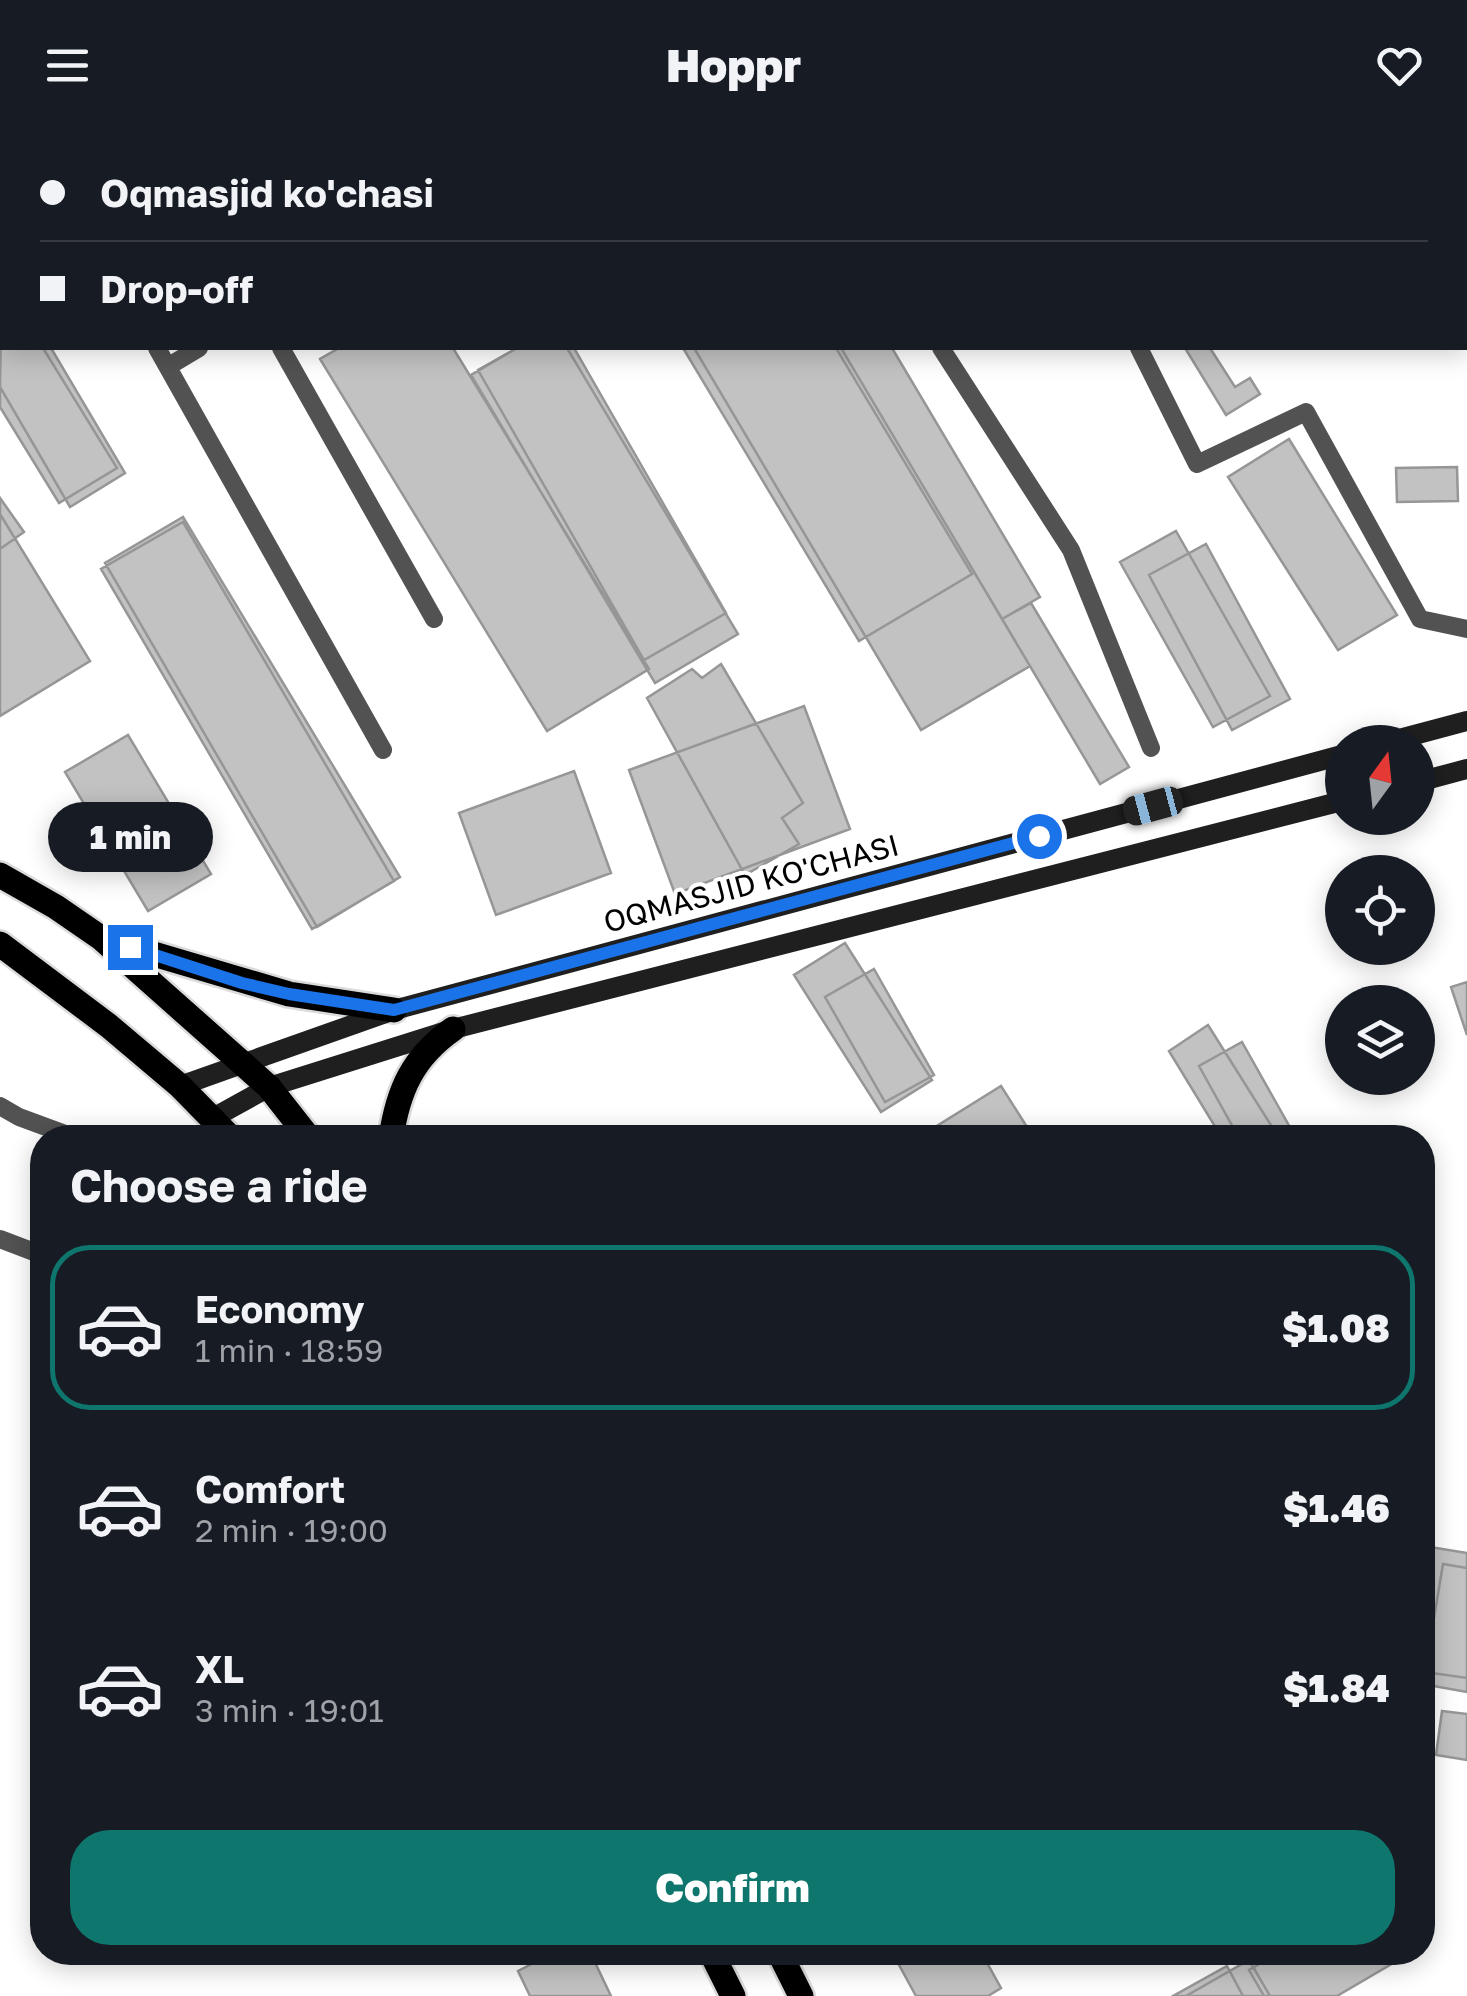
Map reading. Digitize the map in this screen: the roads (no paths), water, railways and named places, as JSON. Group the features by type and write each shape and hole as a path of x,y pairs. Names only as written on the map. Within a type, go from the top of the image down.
{"main road":[{"path":"1435,730 1467,721"},
{"name":"OQMASJID KO'CHASI","path":"180,1086 394,1010 1325,760"},
{"path":"1435,778 1467,770"},
{"path":"213,1118 269,1087 453,1030 1325,805"},
{"path":"0,875 101,938 269,1087 300,1125"},
{"path":"101,938 242,983 394,1010"},
{"path":"0,944 109,1026 219,1125"},
{"path":"395,1125 406,1077 429,1046 453,1030"},
{"path":"718,1965 733,1996"},
{"path":"786,1965 801,1996"}],"lane":[{"path":"157,350 383,750"},
{"path":"169,366 196,350"},
{"path":"282,350 434,619"},
{"path":"942,350 1072,550 1151,748"},
{"path":"1140,350 1197,464 1306,412 1420,619 1467,629"},
{"path":"0,1106 41,1125"},
{"path":"0,1240 30,1251"}]}
